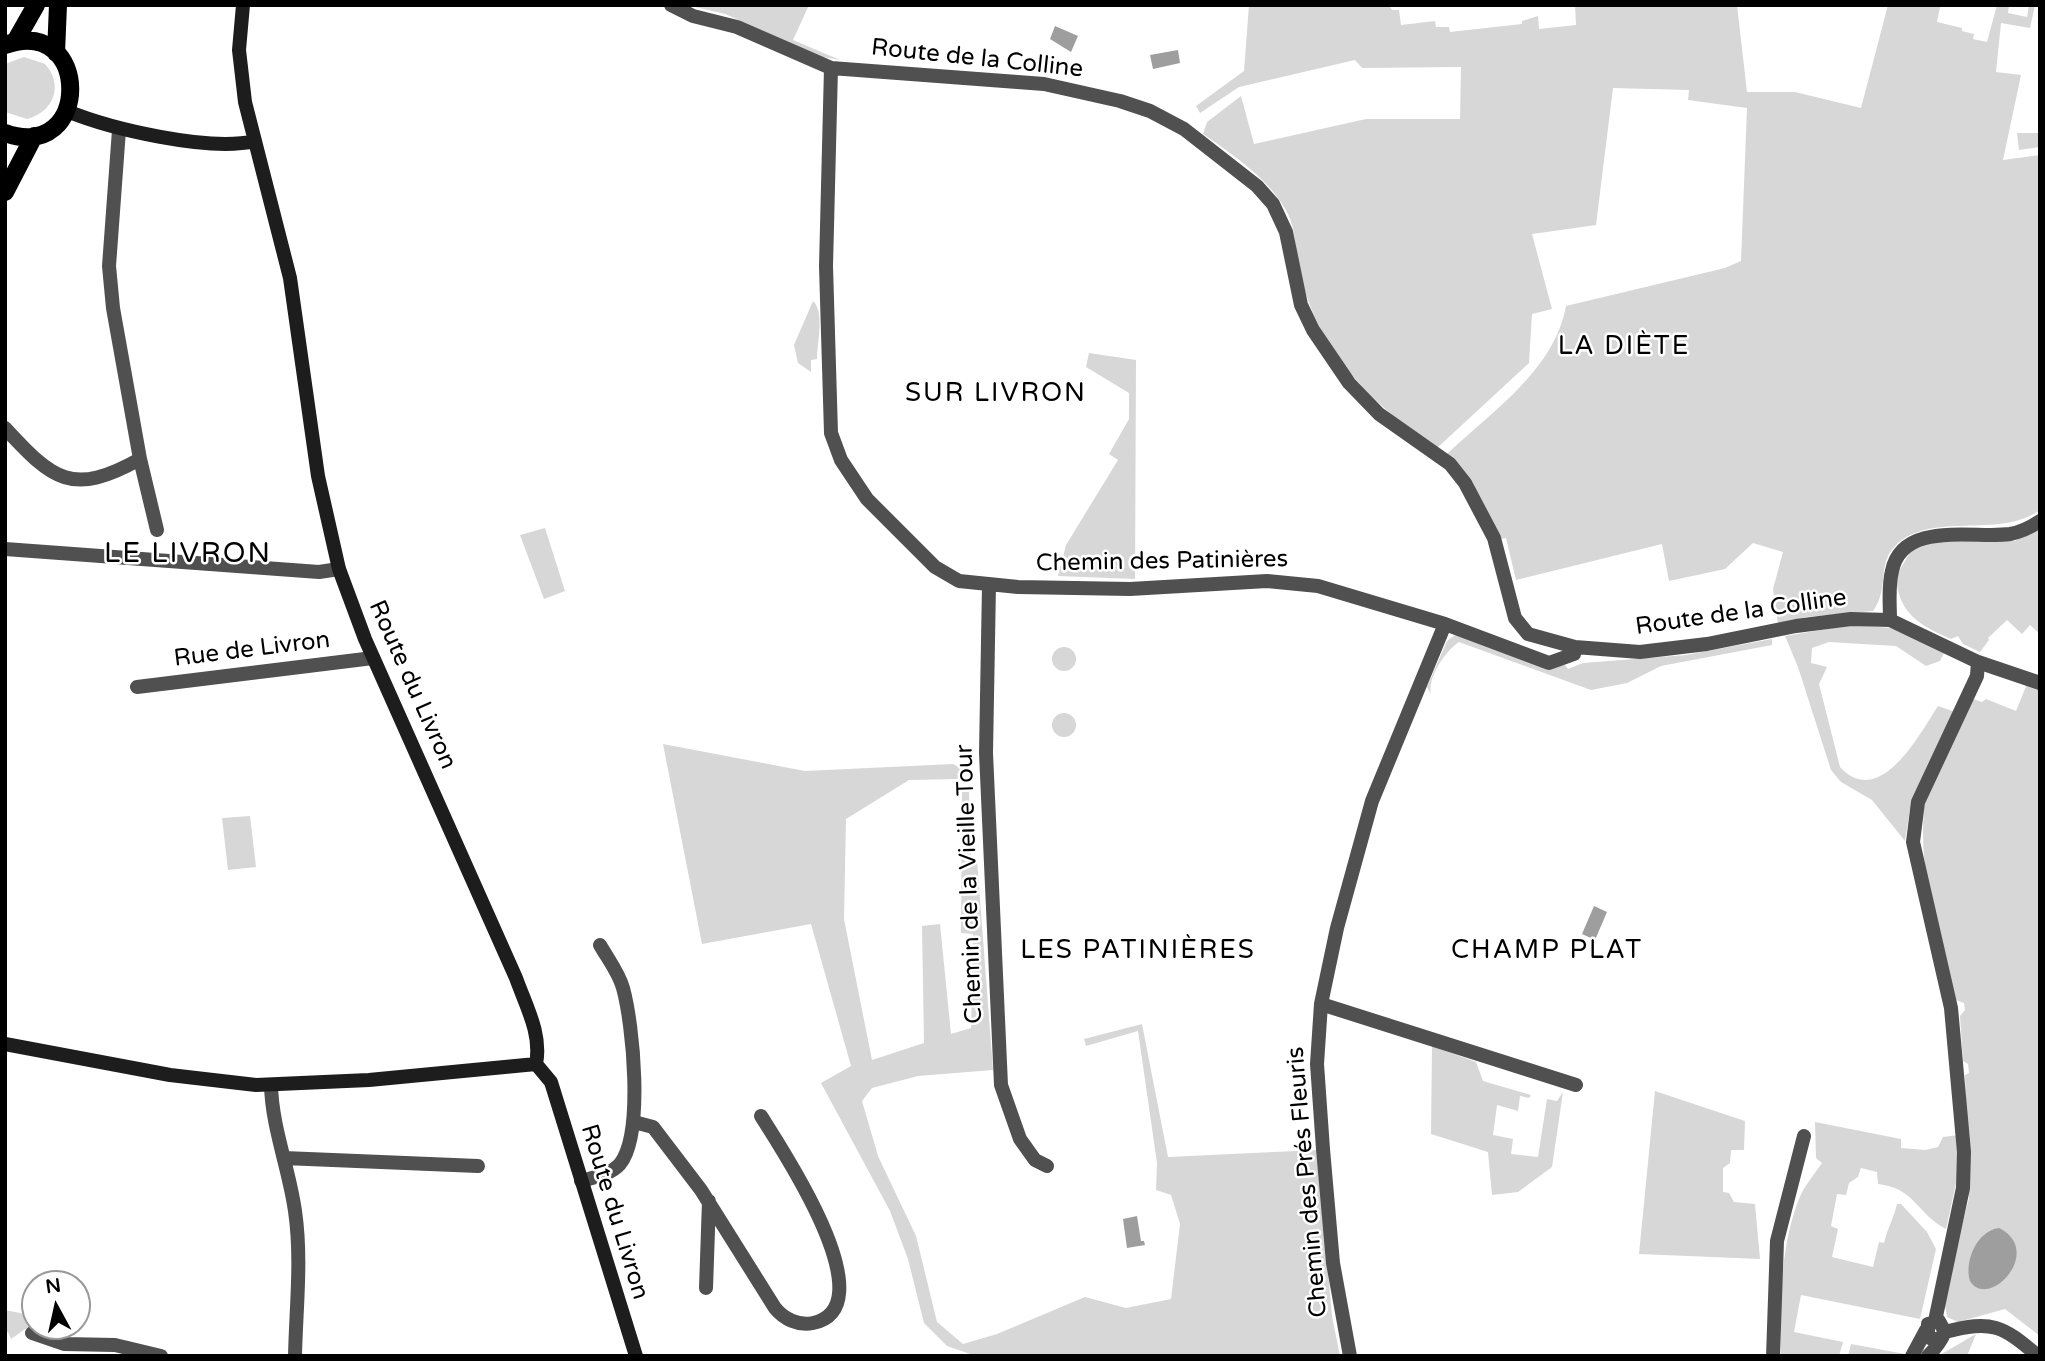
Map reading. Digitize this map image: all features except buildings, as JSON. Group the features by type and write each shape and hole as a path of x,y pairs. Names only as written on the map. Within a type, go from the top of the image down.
{"main road":[{"path":"10,43 36,5"},
{"path":"56,53 58,5"},
{"path":"5,133 34,136 53,127 67,111 72,96 71,80 66,66 56,53 37,43 10,43"},
{"path":"5,192 34,136"}],"street":[{"name":"Route du Livron","path":"243,5 240,65 255,141 290,278 318,476 339,569 373,658 516,978 536,1031 539,1044 536,1064 551,1082 636,1356"},
{"name":"Route de la Colline","path":"671,5 693,16 737,27 831,68 1044,84 1080,90 1150,111 1184,129 1227,160 1257,186 1280,216 1301,305 1337,368 1379,414 1450,464 1465,483 1494,538 1519,625 1535,638 1575,647 1640,652 1676,649 1851,618 1890,620 1978,662 2040,683"},
{"name":"Chemin des Patinières","path":"831,68 827,292 830,421 834,443 859,489 916,552 934,567 959,581 989,584 1130,589 1287,582 1318,586 1378,602 1549,663 1570,657 1574,654 1575,647"},
{"path":"67,111 119,130 233,144 255,141"},
{"path":"119,130 109,266 115,320 140,459 157,530"},
{"path":"5,428 38,464 56,475 68,478 97,478 140,459"},
{"path":"1890,620 1891,573 1896,560 1916,542 1942,535 2010,534 2040,521"},
{"path":"5,548 319,572 339,569"},
{"name":"Chemin de la Vieille Tour","path":"989,584 986,753 1001,1085 1020,1139 1035,1160 1047,1166"},
{"name":"Chemin des Prés Fleuris","path":"1350,1356 1333,1263 1317,1064 1321,1004 1337,928 1372,801 1445,624"},
{"name":"Rue de Livron","path":"137,687 373,658"},
{"path":"1928,1356 1937,1330 1963,1188 1963,1140 1951,1009 1913,842 1918,802 1977,676 1978,662"},
{"path":"581,1181 608,1172 619,1165 628,1148 636,1103 624,990 600,946"},
{"path":"1321,1004 1576,1085"},
{"path":"5,1044 170,1075 271,1085 369,1080 536,1064"},
{"path":"271,1085 273,1117 284,1158 298,1239 295,1356"},
{"path":"634,1122 653,1127 709,1201 780,1315 793,1322 810,1324 819,1321 833,1310 840,1283 836,1255 761,1116"},
{"path":"1773,1356 1777,1241 1804,1136"},
{"path":"284,1158 478,1166"},
{"path":"706,1288 709,1201"},
{"path":"1912,1356 1937,1330 1991,1324 2012,1334 2038,1356"},
{"path":"52,1340 64,1344 115,1345 160,1356"}],"shaded area":[{"path":"687,5 809,5 793,40 840,60 822,57 725,14"},
{"path":"1249,5 1389,5 1392,10 1399,10 1401,25 1435,21 1436,27 1449,27 1450,32 1522,24 1522,21 1538,16 1539,29 1576,25 1575,5 1737,5 1747,92 1795,92 1861,108 1888,5 1940,7 1937,22 1962,28 1962,31 1974,34 1973,39 1987,42 1997,5 2009,5 2008,13 2027,17 2029,5 2035,5 2030,28 2001,23 1996,72 2021,75 2003,160 2040,155 2040,510 2023,519 2004,523 1927,529 1910,535 1895,546 1886,561 1881,595 1873,611 1806,617 1778,624 1773,589 1783,552 1753,543 1725,569 1669,581 1662,544 1516,580 1506,538 1500,539 1446,455 1501,406 1535,370 1549,351 1566,306 1725,268 1741,261 1747,108 1688,100 1689,90 1613,88 1596,225 1532,234 1552,309 1532,314 1529,363 1436,449 1386,410 1342,362 1329,344 1309,303 1292,225 1281,202 1262,179 1203,134 1207,122 1241,96 1254,144 1366,119 1460,119 1461,67 1362,68 1355,60 1239,87 1200,113 1196,106 1244,71"},
{"path":"1055,26 1078,36 1071,52 1050,39"},
{"path":"1178,50 1180,63 1153,69 1150,55"},
{"path":"24,57 45,64 51,72 55,89 50,104 27,119 5,112 5,64"},
{"path":"2017,133 2040,133 2040,147 2019,150"},
{"path":"813,301 819,313 819,328 817,359 811,360 811,372 798,363 794,345"},
{"path":"1089,353 1136,360 1135,579 1058,576 1066,545 1118,460 1109,454 1129,419 1129,393 1086,367"},
{"path":"2040,527 2040,634 2030,625 2022,634 2007,620 1988,638 1980,652 1963,644 1958,636 1951,639 1920,623 1906,609 1896,576 1911,551 1938,540 2015,541"},
{"path":"545,528 565,591 544,599 520,535"},
{"path":"1851,625 1890,628 1945,651 1940,661 1926,666 1896,646 1829,642 1812,648 1811,663 1827,667 1819,684 1840,767 1855,778 1870,780 1897,764 1938,706 1961,714 1973,699 1982,702 1986,699 2016,711 2027,684 2040,689 2040,1336 2005,1309 1958,1322 1947,1317 1944,1298 1969,1198 1965,1075 1969,1073 1968,1064 1963,1061 1960,1016 1965,1010 1964,1003 1956,1000 1927,882 1924,810 1910,809 1905,841 1872,800 1841,782 1831,770 1798,667 1785,636"},
{"path":"1455,635 1565,665 1568,669 1583,663 1686,655 1772,639 1772,645 1661,666 1627,683 1591,690 1459,642 1439,665 1432,680 1431,694 1427,687 1447,641"},
{"path":"1064,647 1073,650 1076,659 1073,668 1064,671 1055,668 1052,659 1055,650"},
{"path":"1064,713 1072,717 1076,725 1072,733 1064,737 1056,733 1052,725 1056,717"},
{"path":"663,744 805,771 953,764 964,770 957,779 909,780 846,819 844,919 872,1060 924,1043 922,926 940,924 951,1034 971,1028 973,934 961,933 962,791 969,792 971,859 977,860 993,1070 918,1076 872,1088 862,1101 878,1156 916,1236 937,1322 963,1344 997,1334 1085,1297 1126,1308 1171,1299 1180,1224 1171,1195 1156,1190 1157,1163 1138,1031 1086,1046 1084,1039 1142,1024 1168,1157 1317,1150 1332,1316 1340,1356 976,1356 947,1346 924,1323 908,1259 890,1211 821,1083 851,1066 811,924 702,944"},
{"path":"250,816 256,867 228,870 222,818"},
{"path":"1594,906 1607,912 1595,940 1582,934"},
{"path":"1432,1046 1476,1062 1483,1081 1531,1095 1529,1098 1520,1096 1518,1111 1497,1105 1493,1135 1513,1139 1511,1154 1538,1157 1547,1099 1557,1101 1563,1092 1552,1167 1518,1192 1492,1195 1488,1152 1431,1134"},
{"path":"1655,1091 1745,1121 1744,1150 1731,1150 1730,1163 1723,1168 1723,1192 1729,1193 1734,1202 1755,1204 1760,1259 1639,1254"},
{"path":"1815,1122 1901,1139 1901,1148 1925,1150 1938,1147 1943,1137 1958,1135 1957,1179 1946,1229 1908,1196 1890,1186 1878,1184 1877,1172 1861,1168 1858,1177 1849,1183 1846,1195 1837,1194 1831,1226 1838,1229 1832,1257 1873,1267 1879,1242 1884,1243 1897,1204 1901,1204 1927,1232 1936,1249 1920,1319 1801,1295 1794,1332 1843,1342 1839,1356 1781,1356 1781,1297 1788,1237 1801,1194 1822,1163 1816,1158"},
{"path":"1137,1216 1141,1241 1144,1241 1145,1245 1127,1248 1123,1219"},
{"path":"1999,1228 2012,1238 2017,1250 2015,1263 2000,1283 1989,1289 1979,1288 1970,1281 1971,1256 1984,1235"},
{"path":"5,1310 21,1313 21,1332 11,1339 8,1332 5,1332"},
{"path":"1976,1334 1967,1356 1938,1356"},
{"path":"1851,1344 1905,1354 1848,1356"}],"district":[{"name":"LA DIÈTE","path":"1624,347"},
{"name":"SUR LIVRON","path":"996,394"},
{"name":"LE LIVRON","path":"188,555"},
{"name":"LES PATINIÈRES","path":"1138,951"},
{"name":"CHAMP PLAT","path":"1547,951"}]}
